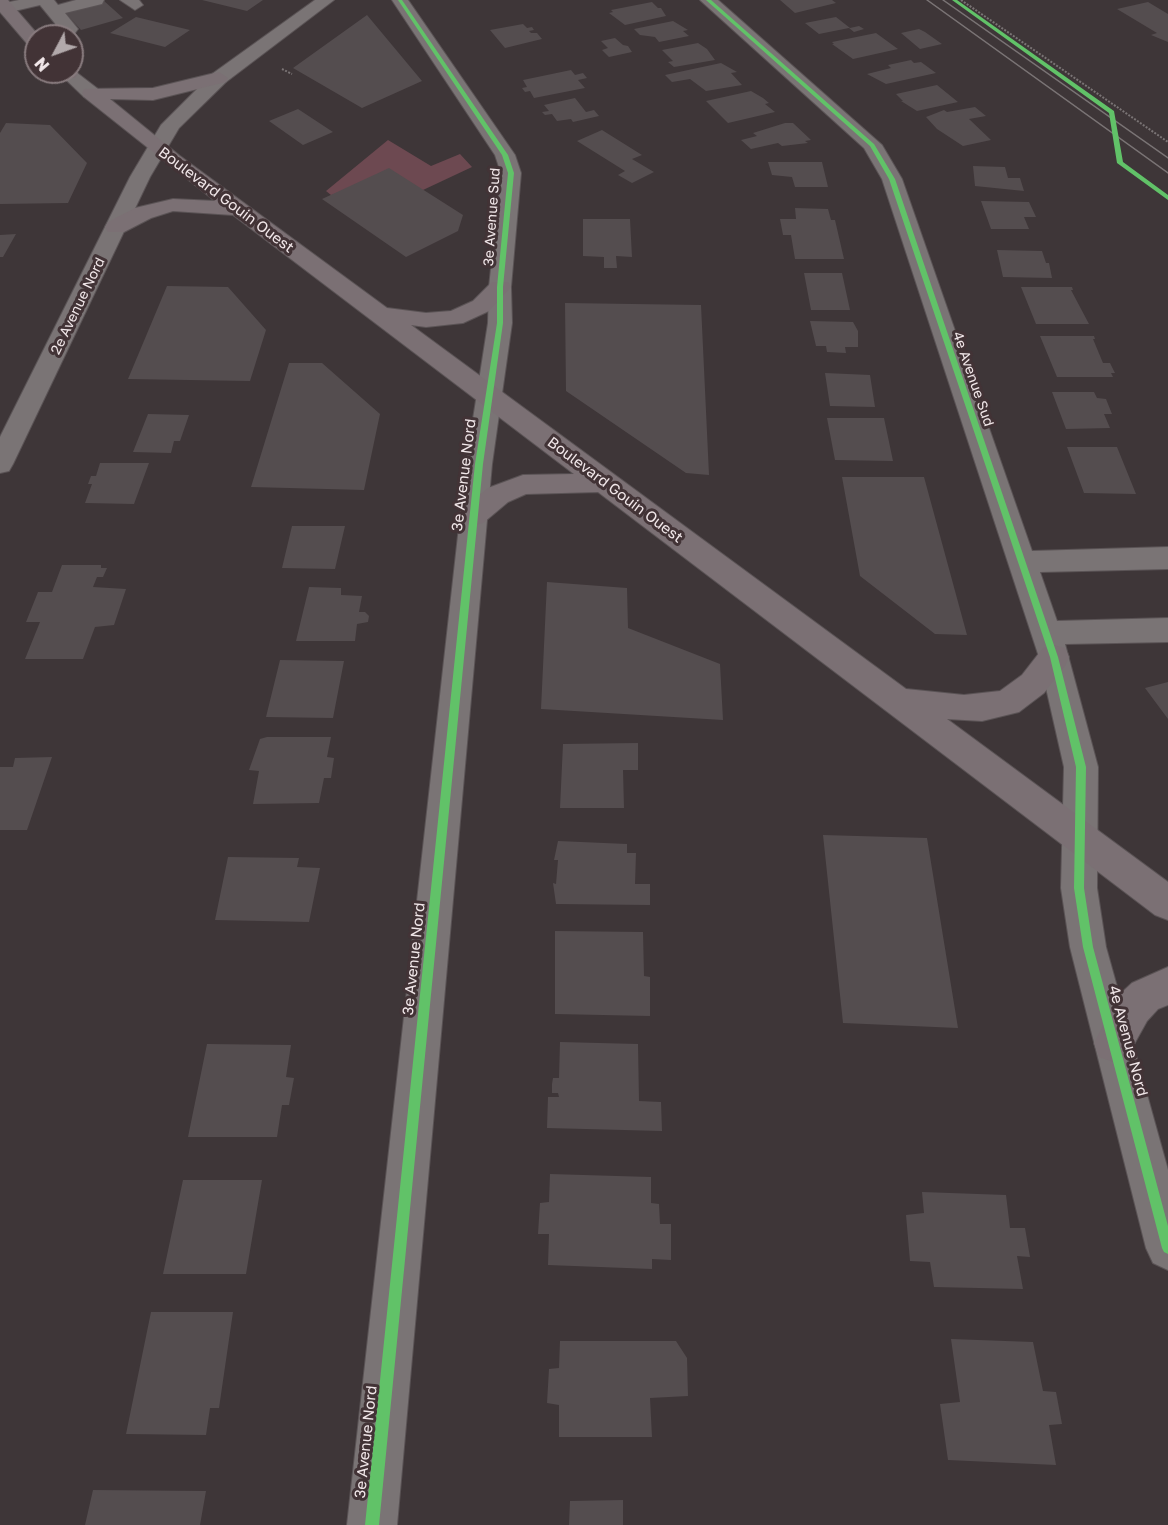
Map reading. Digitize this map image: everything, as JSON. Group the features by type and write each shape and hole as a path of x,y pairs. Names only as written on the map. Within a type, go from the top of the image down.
{"main road":[{"path":"3,5 24,27"},
{"path":"91,93 153,94 219,78"},
{"name":"Boulevard Gouin Ouest","path":"91,93 157,148 1168,903"},
{"path":"116,227 143,213 173,205 238,208"},
{"path":"378,314 426,320 455,318 481,306 500,287"},
{"path":"473,516 498,495 523,485 605,482"},
{"path":"896,701 973,708 1008,703 1033,684 1049,645"},
{"path":"1113,1043 1133,1008 1145,996 1168,986"}],"street":[{"path":"3,5 96,0"},
{"name":"2e Avenue Nord","path":"0,464 116,227 157,148 179,115 219,78 326,0"},
{"name":"3e Avenue Sud","path":"400,0 509,160 510,182 500,287 500,324 489,396"},
{"name":"4e Avenue Sud","path":"708,0 872,145 892,179 1049,645 1081,767 1081,839"},
{"path":"46,4 64,24"},
{"name":"Boulevard Gouin Ouest","path":"81,84 91,93"},
{"name":"3e Avenue Nord","path":"372,1525 473,516 489,396"},
{"path":"1020,562 1168,558"},
{"path":"1049,645 1168,630"},
{"name":"4e Avenue Nord","path":"1081,839 1080,905 1113,1043 1168,1248"}],"path":[{"path":"954,0 1112,112 1114,122"},
{"path":"961,0 1168,142"}],"shaded area":[{"path":"388,140 431,166 460,154 472,167 423,190 331,195 326,191"}],"building":[{"path":"103,0 123,18 84,29 84,24 76,24 63,10"},
{"path":"202,0 263,0 247,11"},
{"path":"780,0 832,0 836,3 795,13"},
{"path":"652,2 661,8 666,16 625,25 609,13 613,12 611,10"},
{"path":"1148,2 1168,14 1168,42 1151,35 1157,33 1117,9"},
{"path":"367,15 422,81 362,108 293,68"},
{"path":"136,17 190,30 165,47 110,33"},
{"path":"836,17 850,28 859,26 864,29 854,32 849,28 819,34 805,23"},
{"path":"673,21 688,30 683,31 689,36 659,42 655,37 640,35 634,29"},
{"path":"523,24 527,28 532,27 534,30 529,31 537,33 542,39 505,48 490,30"},
{"path":"919,29 942,44 920,49 901,33"},
{"path":"876,33 898,49 853,59 832,44 834,44 832,42"},
{"path":"615,38 628,46 632,52 609,57 602,50 608,48 601,41"},
{"path":"698,43 707,49 715,60 674,67 668,62 673,61 662,50"},
{"path":"911,60 914,63 921,62 936,73 886,84 867,74 891,68 888,65"},
{"path":"721,63 737,72 731,73 742,85 706,91 690,79 672,82 665,75"},
{"path":"571,70 575,75 583,73 587,78 578,80 585,88 534,98 530,91 525,92 522,88 527,87 523,80"},
{"path":"937,85 958,102 917,111 901,101 903,101 896,94"},
{"path":"751,91 769,103 765,104 775,112 728,123 706,101"},
{"path":"575,98 586,112 594,110 599,116 573,122 571,119 557,121 552,114 545,115 542,112 549,111 544,105"},
{"path":"975,107 986,116 969,119 991,140 963,146 937,129 926,117 944,110 947,112"},
{"path":"298,109 333,132 303,145 269,121"},
{"path":"6,123 50,125 87,163 68,203 0,204 0,133"},
{"path":"785,123 793,123 811,140 805,141 808,143 782,146 778,143 751,149 741,140 757,136 753,133"},
{"path":"602,130 642,155 632,159 654,172 632,183 618,175 625,171 577,141"},
{"path":"768,162 822,162 828,187 795,187 792,177 772,175"},
{"path":"973,166 1005,167 1008,178 1020,178 1024,191 975,186"},
{"path":"389,168 463,215 458,231 406,257 322,199"},
{"path":"981,201 1029,202 1036,217 1024,217 1029,229 991,229"},
{"path":"795,208 828,209 831,220 835,220 844,259 795,259 791,235 783,235 780,219 796,219"},
{"path":"583,219 630,219 632,257 616,256 617,268 604,268 604,257 583,256"},
{"path":"16,234 3,257 0,257 0,235"},
{"path":"997,250 1042,251 1046,263 1049,263 1052,278 1003,277"},
{"path":"804,273 842,273 850,310 811,310"},
{"path":"167,286 228,287 266,330 250,381 128,379"},
{"path":"1021,287 1072,287 1073,290 1071,290 1089,324 1036,324"},
{"path":"565,303 701,305 709,475 686,473 566,391"},
{"path":"810,321 853,322 858,331 858,347 845,347 846,353 827,352 826,346 816,346"},
{"path":"1040,336 1094,336 1095,339 1093,339 1103,363 1110,363 1115,373 1111,373 1113,377 1057,377"},
{"path":"289,363 322,363 380,414 364,490 251,487"},
{"path":"825,373 870,375 875,407 830,406"},
{"path":"1052,392 1094,392 1097,398 1106,399 1112,414 1104,414 1110,428 1066,429"},
{"path":"148,414 189,415 180,441 174,441 171,453 133,452"},
{"path":"827,418 884,418 893,461 835,460"},
{"path":"1067,447 1117,447 1136,494 1084,493"},
{"path":"100,463 149,463 134,504 85,503 92,484 88,484 91,476 96,476"},
{"path":"842,477 924,477 967,635 935,634 860,576"},
{"path":"292,526 345,526 335,569 282,568"},
{"path":"62,565 101,565 101,568 107,568 103,577 97,577 93,587 126,589 114,625 95,627 83,659 25,659 40,622 26,622 38,592 52,592"},
{"path":"547,582 627,588 628,628 720,664 723,720 541,709"},
{"path":"309,587 341,588 341,595 362,596 359,612 365,612 369,616 368,622 357,624 355,641 296,641"},
{"path":"280,660 344,661 333,718 266,717"},
{"path":"1168,682 1168,719 1145,688"},
{"path":"267,737 331,737 327,757 334,758 331,778 324,778 319,803 253,804 259,771 249,770 260,739"},
{"path":"638,743 638,770 623,770 624,808 560,808 563,744"},
{"path":"52,757 27,830 0,830 0,767 13,767 15,758"},
{"path":"823,835 927,838 958,1028 843,1023"},
{"path":"558,841 627,844 627,853 636,853 635,884 650,884 650,905 556,904 553,883 556,884 558,860 554,860"},
{"path":"228,857 299,858 297,867 320,868 309,922 215,920"},
{"path":"555,931 643,932 644,976 650,977 650,1016 555,1014"},
{"path":"560,1042 638,1044 639,1101 661,1102 662,1131 547,1128 548,1097 559,1097 558,1093 552,1093 552,1084 553,1078 559,1078"},
{"path":"207,1044 291,1045 286,1077 294,1078 289,1105 282,1105 277,1137 188,1137"},
{"path":"550,1174 651,1177 651,1203 659,1204 660,1224 671,1224 671,1260 652,1259 652,1269 548,1265 549,1234 538,1234 540,1203 549,1202"},
{"path":"183,1180 262,1180 246,1274 163,1274"},
{"path":"922,1192 1006,1195 1010,1228 1025,1228 1030,1257 1017,1256 1023,1289 934,1287 930,1262 910,1261 906,1215 924,1213"},
{"path":"151,1312 233,1312 219,1408 210,1408 206,1435 126,1434"},
{"path":"951,1339 1033,1342 1043,1391 1056,1392 1062,1424 1049,1425 1056,1465 948,1460 940,1404 960,1402"},
{"path":"560,1341 676,1341 687,1358 688,1396 650,1398 652,1437 559,1437 559,1405 547,1403 549,1369 559,1368"},
{"path":"93,1490 206,1491 200,1525 85,1525"},
{"path":"623,1500 623,1525 569,1525 570,1501"}],"tram line":[{"path":"927,0 1168,173"},
{"path":"943,0 1168,158"}],"cycle path":[{"path":"372,1525 479,464 500,323 500,287 511,173 505,155 400,0"},
{"path":"708,0 872,145 892,179 1054,657 1081,767 1079,888 1088,947 1168,1248"},
{"path":"954,0 1112,112 1120,163 1168,198"}]}
